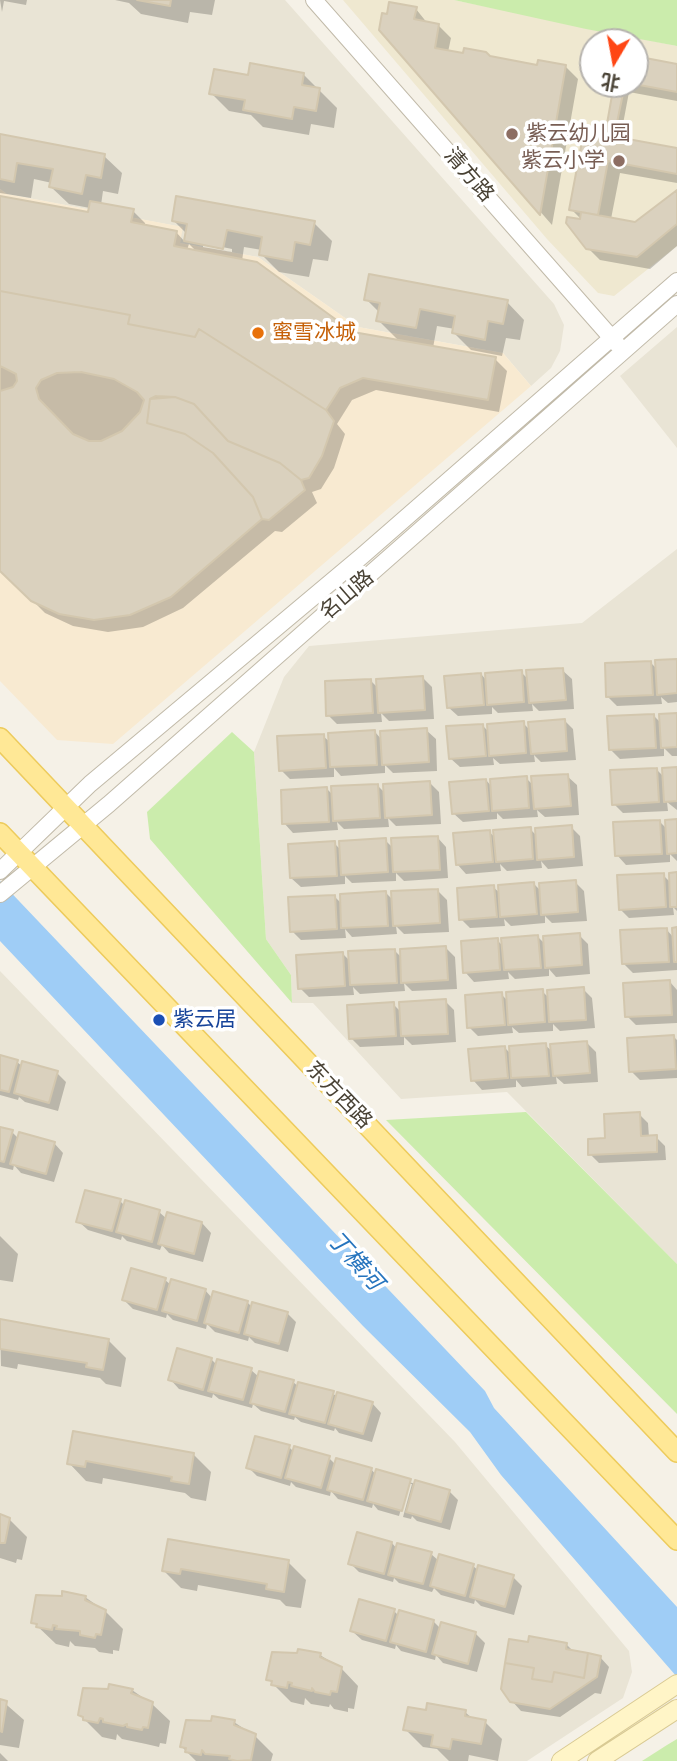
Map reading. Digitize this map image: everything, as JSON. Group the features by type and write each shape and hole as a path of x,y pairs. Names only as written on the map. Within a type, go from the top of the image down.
{"main road":[{"name":"东方西路","path":"0,738 677,1452"},
{"path":"0,833 677,1539"},
{"path":"561,1761 672,1687"},
{"path":"597,1761 677,1709"}],"street":[{"name":"清方路","path":"314,0 624,351"},
{"name":"名山路","path":"0,894 14,882 26,860 90,784 362,556 677,281"},
{"name":"名山路","path":"26,860 82,826 677,304"},
{"path":"0,871 26,860"}],"shaded area":[{"path":"0,0 285,0 554,304 564,325 560,351 551,368 531,386 503,353 358,327 258,257 180,243 182,227 7,194 0,189"},
{"path":"343,0 454,0 590,28 579,28 579,98 649,98 649,40 677,46 677,246 614,296 598,293 547,239"},
{"path":"0,189 7,194 183,227 180,243 258,257 358,327 503,353 531,386 113,744 57,740 0,681"},
{"path":"677,327 677,448 620,376"},
{"name":"紫云居","path":"677,549 677,1264 507,1092 401,1099 313,1003 292,1003 291,975 266,939 254,752 284,677 309,646 582,623"},
{"path":"0,971 455,1442 629,1651 632,1672 623,1698 527,1761 0,1761"}],"green space":[{"path":"454,0 677,0 677,46 649,41 649,28 581,28"},
{"path":"232,732 254,752 266,939 291,975 292,1003 150,839 147,812"},
{"path":"526,1112 677,1264 677,1414 386,1120"},
{"path":"677,1739 677,1761 642,1761 667,1745"}],"water":[{"name":"丁横河","path":"0,881 485,1391 494,1408 677,1607 677,1677 501,1475 470,1432 363,1326 0,941"}],"building":[{"path":"137,0 171,0 170,6"},
{"path":"389,2 417,7 414,19 439,24 435,48 463,53 464,48 537,65 538,60 566,65 540,215 379,30 382,13 387,14"},
{"path":"649,59 677,64 677,92 649,87"},
{"path":"250,63 304,73 302,85 320,88 316,111 294,107 292,119 243,110 245,100 209,94 214,69 248,75"},
{"path":"612,98 622,98 614,137 605,135"},
{"path":"584,131 677,148 677,174 608,161 598,215 569,210"},
{"path":"0,134 105,154 101,178 86,175 82,194 49,187 53,169 17,163 14,182 0,179"},
{"path":"677,190 677,224 637,257 586,249 566,223 567,217 580,219 581,212 635,222"},
{"path":"0,196 88,212 90,201 134,209 131,222 177,231 174,246 257,262 353,332 496,357 488,400 363,378 340,388 326,410 199,329 195,337 128,324 130,315 0,291"},
{"path":"176,196 315,221 310,245 295,242 292,261 259,255 262,237 227,230 223,249 184,241 187,224 172,221"},
{"path":"369,274 508,300 503,324 488,321 485,340 452,333 455,316 420,309 416,328 376,321 380,303 364,300"},
{"path":"0,291 130,315 128,324 195,337 199,329 326,410 334,421 322,456 309,478 301,480 280,463 228,441 194,404 175,397 150,399 147,423 185,434 213,453 253,497 262,519 171,597 130,615 94,620 59,614 31,601 0,571"},
{"path":"0,366 16,374 17,381 13,387 0,391"},
{"path":"81,372 114,379 137,392 144,400 140,412 122,431 101,441 89,441 73,434 39,399 36,388 41,380 57,373"},
{"path":"156,396 175,397 194,404 228,441 280,463 301,480 305,490 269,520 262,519 253,497 213,453 185,434 147,423 150,399"},
{"path":"677,659 677,693 657,695 655,660"},
{"path":"651,661 653,695 606,697 605,663"},
{"path":"563,668 566,700 529,703 526,670"},
{"path":"522,670 524,702 487,705 485,673"},
{"path":"481,673 484,705 447,708 444,676"},
{"path":"423,676 425,710 378,713 376,679"},
{"path":"371,679 373,713 326,716 325,681"},
{"path":"677,713 677,747 661,748 659,714"},
{"path":"654,714 656,748 609,750 607,716"},
{"path":"565,719 567,751 531,754 528,722"},
{"path":"524,721 526,753 489,756 487,724"},
{"path":"483,724 486,756 449,759 446,726"},
{"path":"427,728 429,762 382,765 380,731"},
{"path":"375,730 377,765 330,767 328,733"},
{"path":"324,734 326,768 279,771 277,736"},
{"path":"677,767 677,801 664,802 662,768"},
{"path":"657,768 659,802 612,805 610,770"},
{"path":"568,774 571,806 534,809 531,776"},
{"path":"527,776 529,808 492,811 490,779"},
{"path":"486,779 489,811 452,814 449,782"},
{"path":"430,781 432,815 385,818 383,784"},
{"path":"378,784 380,818 333,821 331,786"},
{"path":"327,787 329,822 282,824 281,790"},
{"path":"677,819 677,853 667,854 665,820"},
{"path":"660,820 662,854 615,856 613,822"},
{"path":"572,825 574,857 537,860 535,828"},
{"path":"531,827 533,859 496,862 493,830"},
{"path":"490,830 493,862 456,865 453,833"},
{"path":"438,836 440,870 393,872 391,838"},
{"path":"386,838 388,872 341,875 339,841"},
{"path":"335,841 337,876 290,878 288,844"},
{"path":"677,872 677,907 670,907 669,873"},
{"path":"664,873 666,907 619,910 617,875"},
{"path":"576,880 578,912 541,915 539,883"},
{"path":"534,882 537,914 500,917 498,885"},
{"path":"494,885 497,917 459,920 457,888"},
{"path":"438,889 440,923 393,926 391,891"},
{"path":"386,891 388,926 341,928 340,894"},
{"path":"335,895 337,929 290,932 288,897"},
{"path":"677,927 677,962 674,962 672,928"},
{"path":"667,928 669,962 622,964 620,930"},
{"path":"580,933 582,965 545,968 543,936"},
{"path":"538,935 541,968 504,970 501,938"},
{"path":"498,938 500,970 463,973 461,941"},
{"path":"446,946 448,980 401,983 400,949"},
{"path":"395,949 397,983 350,985 348,951"},
{"path":"343,952 345,986 298,989 296,955"},
{"path":"670,980 672,1015 625,1017 623,983"},
{"path":"584,987 586,1020 549,1022 547,990"},
{"path":"543,989 545,1022 508,1025 506,992"},
{"path":"502,992 505,1025 467,1028 465,995"},
{"path":"446,999 448,1034 401,1036 399,1002"},
{"path":"394,1002 396,1036 349,1039 347,1005"},
{"path":"674,1035 676,1069 629,1072 627,1038"},
{"path":"587,1041 590,1073 553,1076 550,1044"},
{"path":"546,1043 549,1076 511,1078 509,1046"},
{"path":"505,1046 508,1078 471,1081 468,1049"},
{"path":"0,1055 18,1060 9,1092 0,1090"},
{"path":"22,1061 58,1071 49,1103 14,1093"},
{"path":"640,1112 641,1136 657,1135 657,1152 588,1155 588,1139 605,1138 604,1114"},
{"path":"0,1127 13,1130 4,1162 0,1161"},
{"path":"19,1132 55,1142 46,1174 10,1164"},
{"path":"85,1190 121,1199 112,1231 76,1222"},
{"path":"125,1200 160,1210 152,1242 116,1232"},
{"path":"167,1212 202,1222 194,1254 158,1244"},
{"path":"131,1268 166,1278 157,1310 122,1300"},
{"path":"171,1279 206,1289 197,1321 162,1311"},
{"path":"213,1291 248,1301 239,1333 204,1323"},
{"path":"252,1302 288,1312 279,1344 244,1334"},
{"path":"0,1319 109,1339 103,1370 86,1367 87,1363 0,1349"},
{"path":"177,1348 212,1358 203,1390 168,1380"},
{"path":"217,1359 252,1368 243,1400 208,1391"},
{"path":"259,1371 294,1380 285,1412 250,1403"},
{"path":"298,1382 334,1391 325,1423 289,1414"},
{"path":"337,1392 373,1402 363,1434 328,1424"},
{"path":"73,1431 194,1453 189,1484 171,1481 172,1477 86,1461 85,1467 67,1464"},
{"path":"255,1436 290,1445 281,1478 246,1468"},
{"path":"294,1446 330,1456 321,1488 285,1478"},
{"path":"336,1458 372,1468 363,1500 327,1490"},
{"path":"376,1469 411,1479 402,1511 367,1501"},
{"path":"415,1480 450,1490 441,1522 406,1512"},
{"path":"0,1514 10,1518 5,1543 0,1543"},
{"path":"357,1532 392,1542 384,1574 348,1564"},
{"path":"168,1539 289,1560 284,1592 266,1589 267,1584 181,1569 180,1574 162,1571"},
{"path":"397,1543 432,1552 423,1584 388,1575"},
{"path":"439,1554 474,1564 465,1596 430,1586"},
{"path":"478,1565 514,1575 505,1607 470,1597"},
{"path":"62,1591 86,1596 85,1600 106,1610 101,1635 96,1634 95,1638 80,1635 80,1631 56,1629 57,1626 53,1625 52,1630 36,1627 37,1624 31,1623 36,1595 62,1596"},
{"path":"359,1599 395,1609 386,1641 350,1631"},
{"path":"399,1610 434,1620 426,1652 390,1642"},
{"path":"441,1622 476,1632 468,1664 432,1654"},
{"path":"529,1636 567,1643 566,1649 588,1653 584,1678 554,1672 552,1682 532,1679 534,1668 505,1663 509,1639 528,1642"},
{"path":"298,1649 321,1653 320,1657 342,1667 337,1692 331,1691 330,1695 315,1692 312,1688 312,1691 291,1686 292,1683 288,1682 287,1688 271,1685 272,1681 266,1680 272,1652 297,1653"},
{"path":"588,1653 601,1656 597,1677 550,1709 510,1702 501,1689 505,1663 534,1668 532,1679 552,1682 554,1672 584,1678"},
{"path":"109,1684 133,1689 131,1693 153,1702 148,1728 143,1727 142,1730 127,1727 127,1724 123,1726 103,1722 100,1718 98,1723 83,1720 83,1717 78,1715 83,1688 108,1689"},
{"path":"0,1699 7,1701 2,1732 0,1731"},
{"path":"427,1703 466,1710 465,1716 486,1720 481,1744 452,1739 450,1749 431,1746 433,1735 403,1730 408,1707 426,1710"},
{"path":"212,1716 235,1720 234,1725 256,1734 251,1760 237,1761 229,1759 230,1756 205,1754 202,1750 201,1755 185,1752 186,1748 180,1747 186,1720 211,1721"}],"place":[{"name":"紫云幼儿园","path":"512,134"},
{"name":"紫云小学","path":"619,161"},
{"name":"蜜雪冰城","path":"258,333"},
{"name":"紫云居","path":"159,1020"}]}
